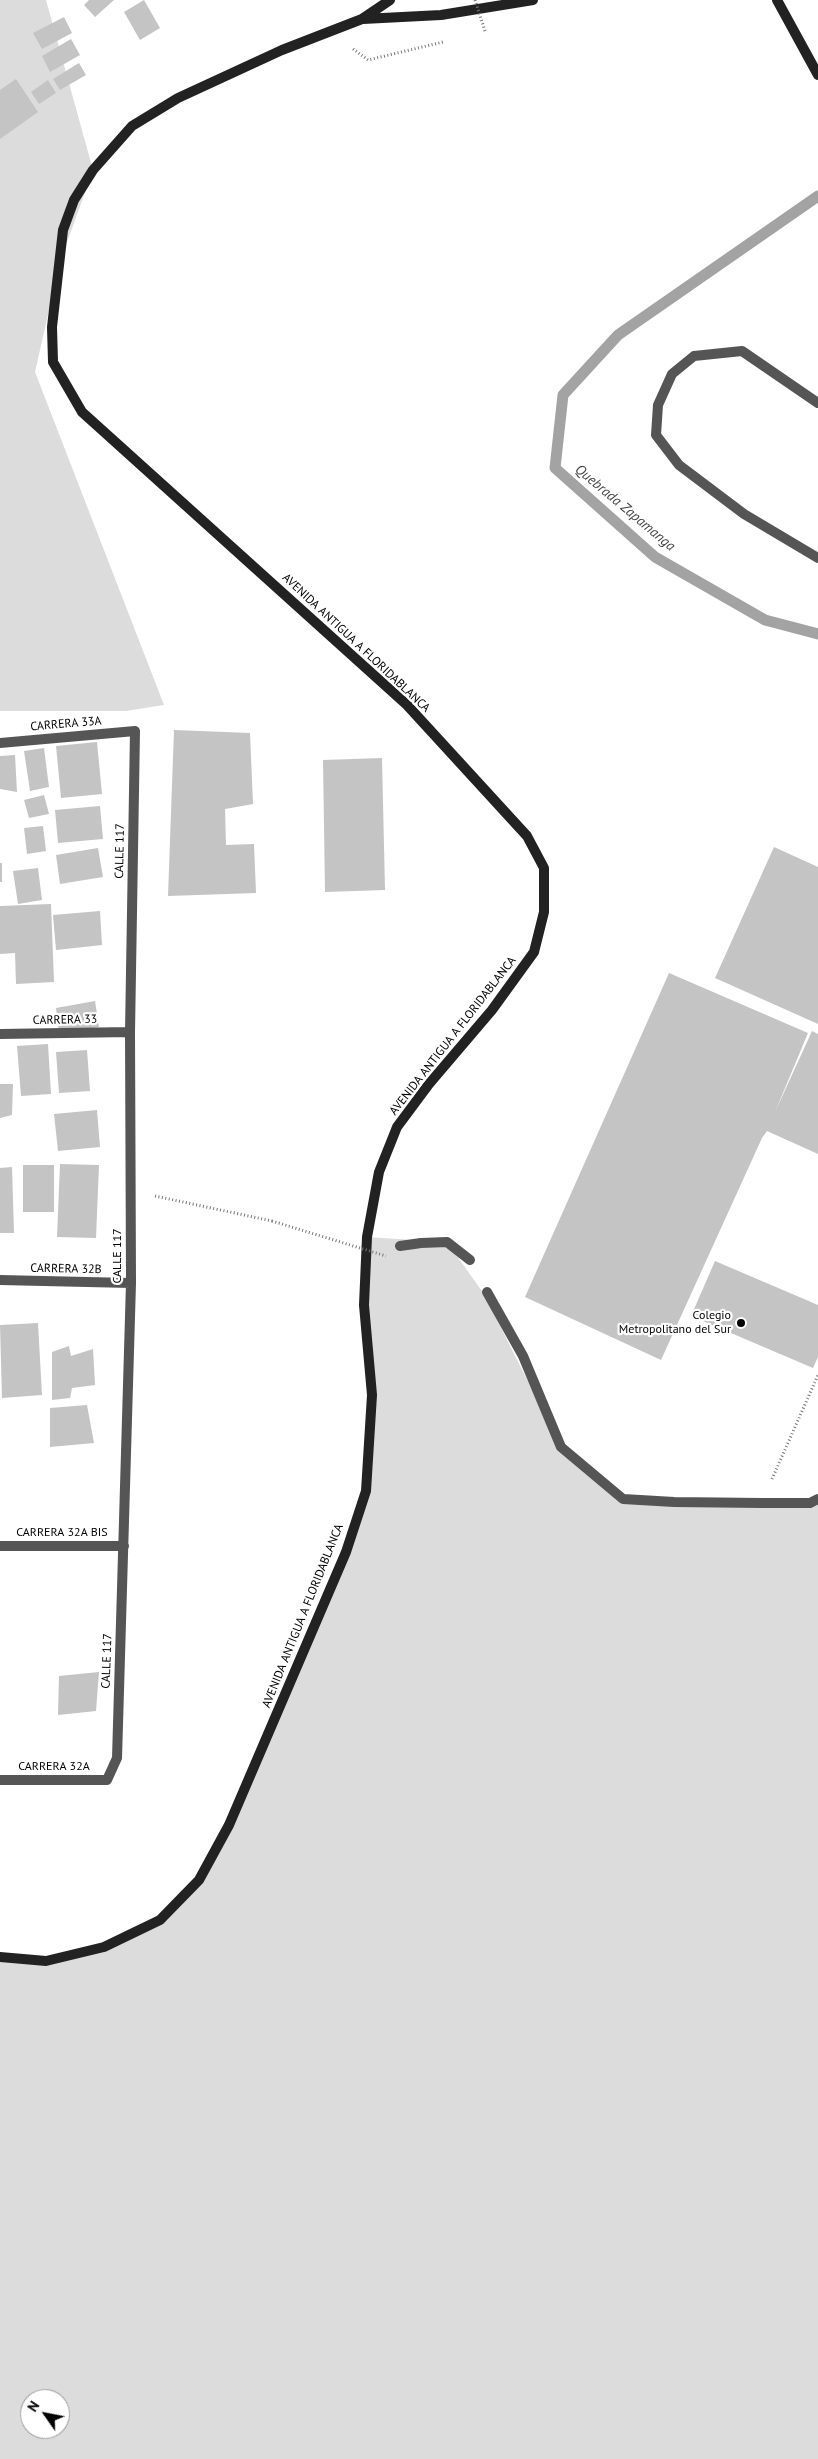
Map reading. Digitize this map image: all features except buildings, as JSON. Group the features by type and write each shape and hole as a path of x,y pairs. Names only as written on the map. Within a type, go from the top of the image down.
{"street":[{"name":"AVENIDA ANTIGUA A FLORIDABLANCA","path":"0,1957 46,1962 104,1948 160,1920 199,1880 229,1825 346,1552 366,1491 372,1394 364,1305 367,1238 379,1172 397,1127 428,1084 492,1010 534,952 544,912 544,868 527,836 407,705 82,412 53,362 52,328 63,230 74,200 88,178 132,126 178,98 282,50 362,19 390,0"},
{"name":"AVENIDA ANTIGUA A FLORIDABLANCA","path":"362,19 442,15 533,0"},
{"path":"769,0 790,24"},
{"path":"777,0 817,74"},
{"path":"818,403 742,351 694,356 672,374 658,405 656,435 679,465 744,514 818,558"},
{"name":"CARRERA 33A","path":"0,743 134,731"},
{"name":"CALLE 117","path":"108,1780 117,1758 131,1283 130,1032 134,731"},
{"name":"CARRERA 33","path":"0,1034 130,1032"},
{"path":"400,1246 421,1242 447,1242 470,1260"},
{"name":"CARRERA 32B","path":"0,1280 131,1283"},
{"path":"487,1292 523,1356 561,1447 623,1499 674,1502 762,1503 810,1503 818,1499"},
{"name":"CARRERA 32A BIS","path":"0,1546 124,1546"},
{"name":"CARRERA 32A","path":"0,1780 108,1780"}],"path":[{"path":"475,0 485,32 476,34"},
{"path":"368,60 449,40"},
{"path":"130,1190 272,1221 386,1256"},
{"path":"762,1503 818,1375"}],"shaded area":[{"path":"0,0 46,0 93,170 60,262 35,372 164,705 126,711 0,711"},
{"path":"367,1237 447,1242 484,1294 561,1447 623,1499 818,1499 818,2459 0,2459 0,1957 46,1961 104,1947 160,1920 199,1880 346,1552 366,1491 372,1395 364,1305"}],"waterway":[{"name":"Quebrada Zapamanga","path":"818,196 618,335 563,395 555,468 655,557 765,620 818,634"}],"place":[{"name":"Colegio Metropolitano del Sur","path":"741,1323"}]}
